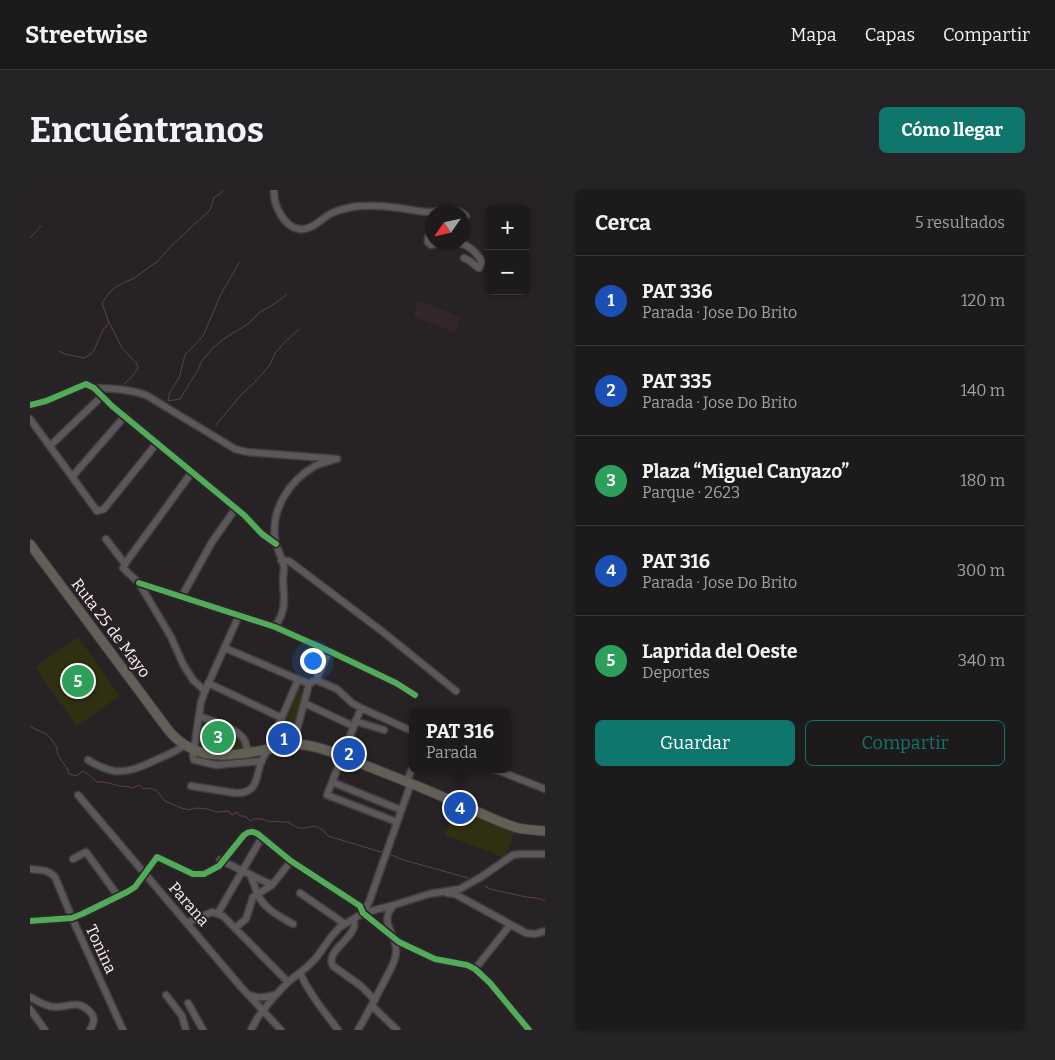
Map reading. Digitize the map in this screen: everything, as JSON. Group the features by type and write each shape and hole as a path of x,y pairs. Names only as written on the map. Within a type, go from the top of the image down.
{"main road":[{"name":"Ruta 25 de Mayo","path":"30,544 176,739 189,747"},
{"path":"189,747 205,753 220,755 248,753 293,745 315,747 409,782 512,826 528,830 545,831"}],"street":[{"path":"274,190 276,204 280,213 288,224 299,229 317,223 331,213 351,207 379,206 425,211"},
{"path":"464,258 471,260 474,265 480,268 482,262 479,256 470,248"},
{"path":"30,405 46,401 86,384 94,388 236,508 262,534 276,544"},
{"path":"94,388 132,390 146,395 235,449 247,452 336,459 317,465 298,478 280,503 274,524 275,540 284,568 284,606 275,627"},
{"path":"50,446 102,396"},
{"path":"72,477 125,416"},
{"path":"30,419 97,511 104,510 157,443"},
{"path":"192,472 123,568 139,583 171,637 184,664 194,680 205,691"},
{"path":"182,596 212,542 236,508"},
{"path":"106,538 125,564"},
{"path":"281,560 289,561 383,632 456,691"},
{"path":"139,583 275,627 396,683 415,695"},
{"path":"239,615 208,683 189,747 194,760 216,765 262,760"},
{"path":"225,648 309,684"},
{"path":"293,745 309,684 316,680 330,651"},
{"path":"191,786 242,793 248,791 255,783 262,760 270,749 298,680"},
{"path":"316,680 337,689 352,703 361,708 409,730"},
{"path":"208,683 282,718"},
{"path":"304,703 354,724 384,730"},
{"path":"361,708 327,795 397,822"},
{"path":"199,716 241,735 245,741 248,753"},
{"path":"88,760 102,768 126,771 143,767 189,747"},
{"path":"363,913 369,902 397,822 411,773"},
{"path":"504,773 545,789"},
{"path":"332,782 401,810"},
{"name":"Parana","path":"78,795 281,1030"},
{"path":"30,921 72,918 82,914 135,887 157,858 192,874 204,874 218,866 221,860 244,835 248,832 254,832 292,861 360,906 363,913 399,942 435,959 475,968 529,1030"},
{"path":"218,913 262,837"},
{"path":"73,859 86,852 118,896"},
{"path":"251,1030 263,1010 288,982 316,958 331,937 345,924 363,913 429,894 465,887 513,856 545,854"},
{"path":"221,860 272,885"},
{"path":"235,928 246,919 253,897 272,885 292,861"},
{"name":"Tonina","path":"30,869 45,870 51,872 55,877 123,1030"},
{"path":"250,874 257,893 268,908 293,924"},
{"path":"443,892 455,894 526,933 535,934 545,931"},
{"path":"300,893 345,924"},
{"path":"358,1030 395,958 396,948 387,922 389,911 394,905"},
{"path":"187,923 208,913 218,913 288,982"},
{"path":"354,919 355,927 332,956 331,962 361,986 397,1030"},
{"path":"475,968 510,925"},
{"path":"300,973 314,999 338,1030"},
{"path":"248,994 263,998 276,995"},
{"path":"166,995 182,1016 186,1030"},
{"path":"30,997 54,1007 76,1004 86,1007 94,1018 94,1023 90,1030"},
{"path":"188,1003 202,1030"},
{"path":"30,1009 45,1030"}],"shaded area":[{"path":"418,300 461,317 455,333 413,316"},
{"path":"78,637 120,696 77,726 35,667"},
{"path":"301,685 302,701 292,742 276,746 277,733 297,688"},
{"path":"198,718 235,733 246,749 223,753 196,748"},
{"path":"455,808 515,831 505,858 445,835"}],"waterway":[{"path":"59,351 84,358 90,355 103,330 109,323 102,303 110,292 133,279 158,261 170,247 210,210 214,197 223,190"},
{"path":"30,238 41,226"},
{"path":"239,263 221,294 203,336 185,355 179,378 170,392 168,401 180,399 201,362 213,348 248,324 260,312 286,295"},
{"path":"110,324 122,348 137,364 138,368 124,384"},
{"path":"216,425 240,396 263,373 271,363 275,353 299,329"},
{"path":"30,726 46,734 51,739 69,774 77,776 82,771 97,782 133,788 139,785 144,789 156,790 165,801 189,810 196,808 216,812 229,811 232,815 237,812 240,816 245,816 250,821 262,819 269,822 288,822 301,828 315,826 323,830 328,836 381,852"},
{"path":"391,855 468,878"},
{"path":"485,886 490,889 545,901"}],"cycle path":[{"path":"30,405 46,401 86,384 94,388 112,406 244,515 262,534 276,544"},
{"path":"139,583 275,627 396,683 415,695"},
{"path":"30,921 72,918 127,892 135,887 157,857 193,874 204,874 219,866 244,835 252,832 258,834 291,861 360,906 363,913 399,942 435,959 467,965 475,969 490,983 529,1030"}],"place":[{"name":"Laprida del Oeste","path":"78,681"},
{"name":"Plaza “Miguel Canyazo”","path":"218,737"},
{"name":"PAT 336","path":"284,739"},
{"name":"PAT 335","path":"349,754"},
{"name":"PAT 316","path":"460,808"}]}
